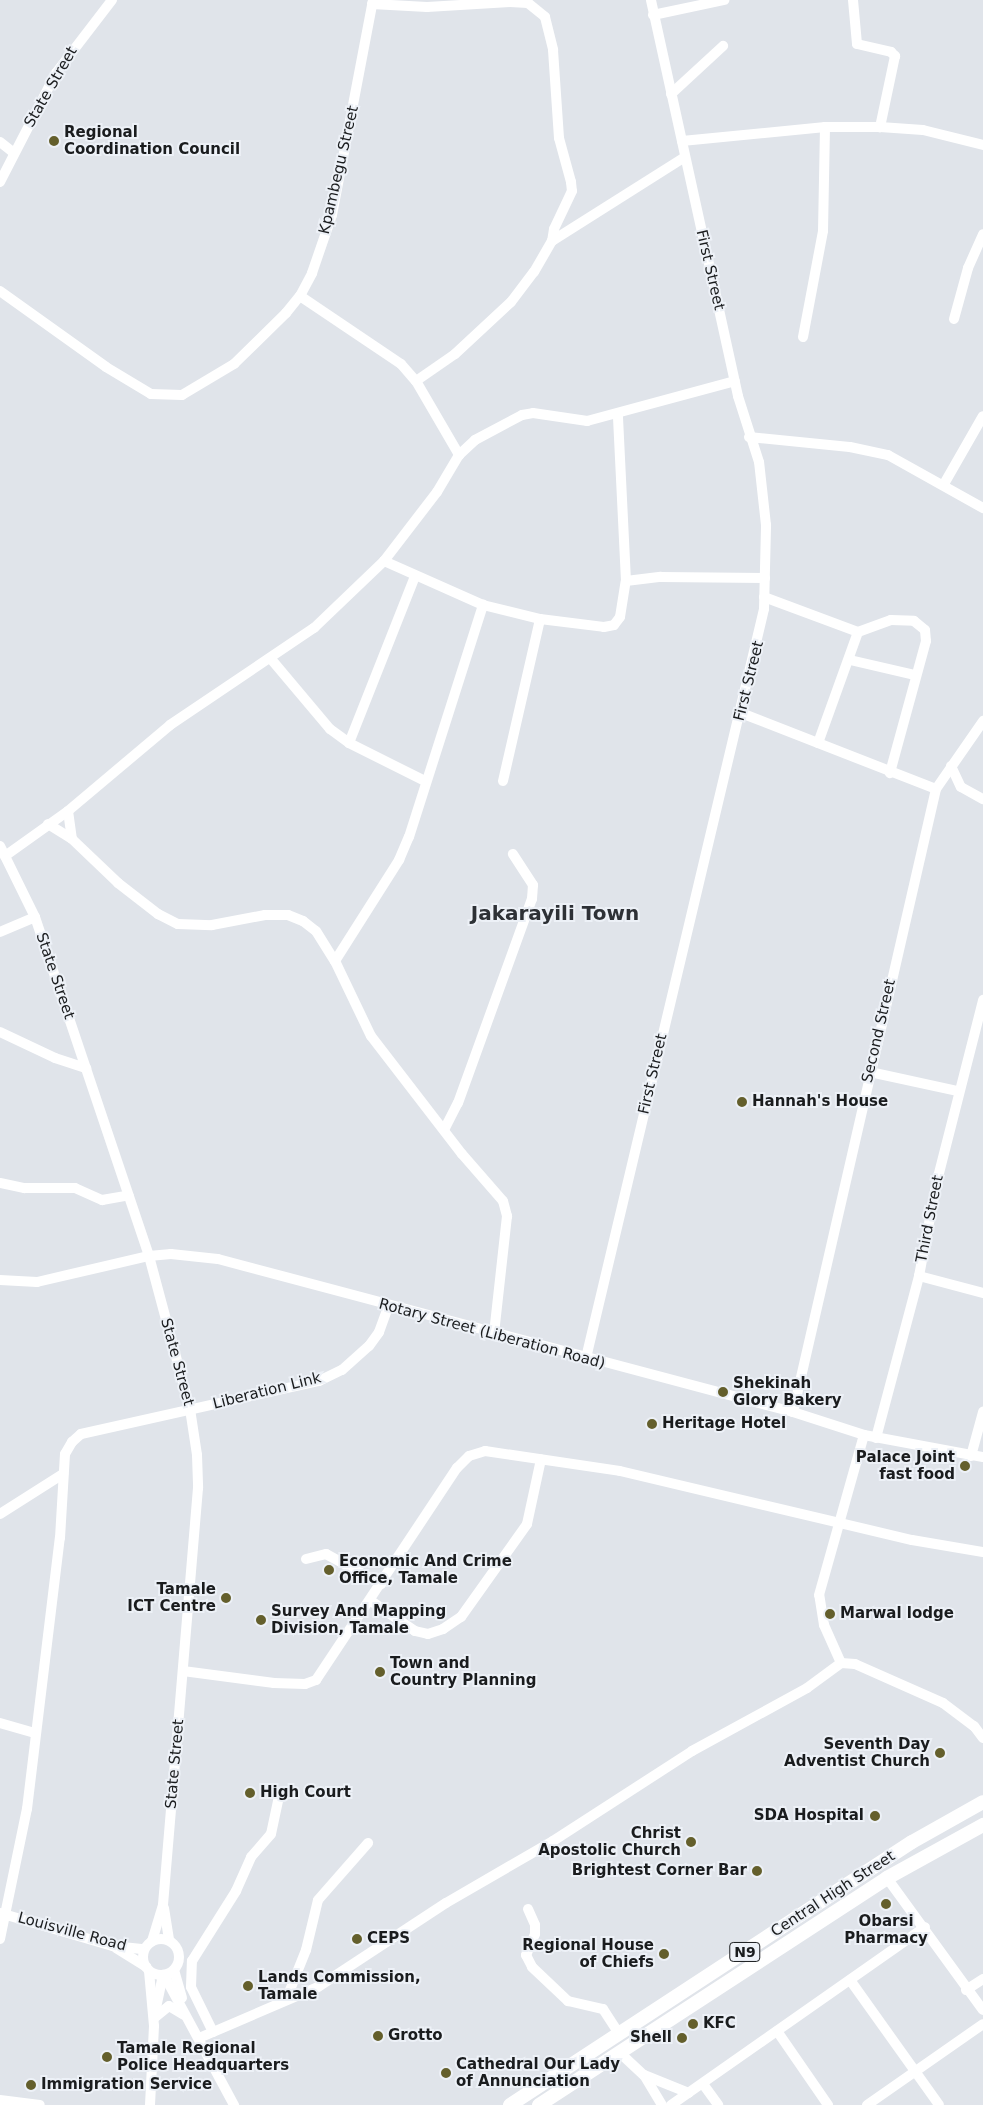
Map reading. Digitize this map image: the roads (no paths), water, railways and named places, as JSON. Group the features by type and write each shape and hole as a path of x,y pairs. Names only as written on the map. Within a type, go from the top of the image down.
{"highway":[{"name":"Central High Street","path":"510,2105 904,1847 983,1802"},
{"name":"Central High Street","path":"539,2105 887,1878 983,1825"},
{"path":"716,1971 718,1989"}],"street":[{"name":"State Street","path":"0,182 68,54 112,0"},
{"name":"First Street","path":"586,1358 763,624 765,578 764,495 759,462 749,437 735,381 651,0"},
{"path":"653,15 724,0"},
{"path":"853,0 857,44 891,52 895,56 880,127"},
{"path":"373,2 427,7 510,2 528,3 545,16 553,50 559,138 571,182 572,192 554,229 552,241 534,272 511,302 455,354 416,381"},
{"name":"Kpambegu Street","path":"0,291 141,390 168,396 182,396 234,364 261,340 300,296 312,273 332,215 373,2"},
{"path":"671,94 723,46"},
{"path":"803,337 821,245 825,126"},
{"path":"682,140 825,126 923,130 983,145"},
{"path":"0,142 14,153"},
{"path":"552,241 685,157"},
{"path":"954,319 971,258 983,234"},
{"path":"300,296 386,352 416,381 459,455"},
{"path":"2,851 68,811 170,725 314,628 384,561 436,492 459,455 475,440 522,415 533,413 587,421 618,415 658,401 735,381"},
{"path":"384,561 483,605 540,619 604,627 614,625 620,617 626,581 618,415"},
{"path":"944,484 983,416"},
{"path":"749,437 871,450 888,455 944,484 983,508"},
{"path":"350,743 415,576"},
{"path":"626,581 661,577 765,578"},
{"path":"764,597 858,632 891,620 920,625 925,630 926,640 890,773"},
{"path":"335,961 400,860 483,605"},
{"path":"503,782 540,619"},
{"path":"818,743 850,660 858,632"},
{"path":"270,659 330,729 350,743 426,781"},
{"path":"850,660 915,675"},
{"path":"741,713 890,773 936,789"},
{"name":"Second Street","path":"793,1412 936,789 951,766 979,734 983,721"},
{"path":"951,766 961,787 983,799"},
{"path":"68,811 72,839"},
{"path":"48,824 72,839 118,884 169,921 187,927 288,915 303,921 316,931 335,961 371,1036 444,1130 503,1201 507,1210 494,1334"},
{"name":"State Street","path":"2,851 35,917 129,1195 149,1256 190,1409 198,1488 163,1905 152,1941"},
{"path":"444,1130 458,1103 532,899 533,885 514,854"},
{"path":"0,932 35,917"},
{"name":"Third Street","path":"876,1438 919,1276 958,1091 983,1000"},
{"path":"0,1032 55,1058 86,1068"},
{"path":"870,1072 958,1091"},
{"path":"0,1184 24,1188 75,1188 102,1200 129,1195"},
{"name":"Rotary Street (Liberation Road)","path":"0,1280 37,1282 149,1256 171,1254 218,1259 388,1307 793,1412 864,1435 983,1457"},
{"path":"919,1276 983,1293"},
{"name":"Liberation Link","path":"63,1474 65,1454 81,1434 319,1381 342,1370 369,1346 379,1332 388,1307"},
{"path":"971,1456 983,1412"},
{"path":"841,1663 819,1610 820,1595 839,1520 864,1435"},
{"path":"183,1671 274,1683 304,1684 316,1680 371,1601 457,1468 469,1456 485,1451 620,1471 839,1520 912,1540 983,1552"},
{"path":"371,1601 415,1631 428,1634 444,1629 462,1617 527,1524 541,1459"},
{"path":"0,1514 63,1474"},
{"path":"0,1940 3,1914 27,1808 60,1538 63,1474"},
{"path":"306,1559 326,1554 381,1584"},
{"path":"199,2038 318,1987 350,1968 446,1903 552,1841 692,1751 808,1688 841,1663 856,1664 943,1703 974,1726 983,1738"},
{"path":"0,1723 36,1733"},
{"path":"213,2032 191,1987 192,1961 236,1891 251,1857 271,1834 278,1800"},
{"path":"286,2000 306,1950 318,1900 368,1843"},
{"path":"887,1878 925,1927 966,1990 983,2010"},
{"name":"State Street","path":"163,1905 169,1940"},
{"path":"528,1909 535,1925 535,1934 526,1954 532,1967 568,2001 603,2009 619,2034"},
{"name":"Louisville Road","path":"3,1914 113,1946 144,1950"},
{"path":"671,2105 925,1927"},
{"path":"150,2105 154,2019 144,1950 152,1941 169,1940 177,1946 180,1956 167,1973 154,2019"},
{"path":"113,1946 147,1969 167,1973"},
{"path":"167,1973 188,2018 234,2105"},
{"path":"966,1990 983,1979"},
{"path":"850,1980 939,2105"},
{"path":"154,2019 169,2006 188,2018"},
{"path":"867,2105 983,2024"},
{"path":"777,2031 828,2105"},
{"path":"620,2053 644,2075 662,2105"},
{"path":"644,2075 689,2093"},
{"path":"703,2084 718,2105"},
{"path":"0,2100 40,2105"}],"place":[{"name":"Regional Coordination Council","path":"54,141"},
{"name":"Hannah's House","path":"742,1102"},
{"name":"Shekinah Glory Bakery","path":"723,1392"},
{"name":"Heritage Hotel","path":"652,1424"},
{"name":"Palace Joint fast food","path":"965,1466"},
{"name":"Economic And Crime Office, Tamale","path":"329,1570"},
{"name":"Tamale ICT Centre","path":"226,1598"},
{"name":"Marwal lodge","path":"830,1614"},
{"name":"Survey And Mapping Division, Tamale","path":"261,1620"},
{"name":"Town and Country Planning","path":"380,1672"},
{"name":"Seventh Day Adventist Church","path":"940,1753"},
{"name":"High Court","path":"250,1793"},
{"name":"SDA Hospital","path":"875,1816"},
{"name":"Christ Apostolic Church","path":"691,1842"},
{"name":"Brightest Corner Bar","path":"757,1871"},
{"name":"Obarsi Pharmacy","path":"886,1904"},
{"name":"CEPS","path":"357,1939"},
{"name":"Regional House of Chiefs","path":"664,1954"},
{"name":"Lands Commission, Tamale","path":"248,1986"},
{"name":"KFC","path":"693,2024"},
{"name":"Grotto","path":"378,2036"},
{"name":"Shell","path":"682,2038"},
{"name":"Tamale Regional Police Headquarters","path":"107,2057"},
{"name":"Cathedral Our Lady of Annunciation","path":"446,2073"},
{"name":"Immigration Service","path":"31,2085"}],"district":[{"name":"Jakarayili Town","path":"555,913"}]}
